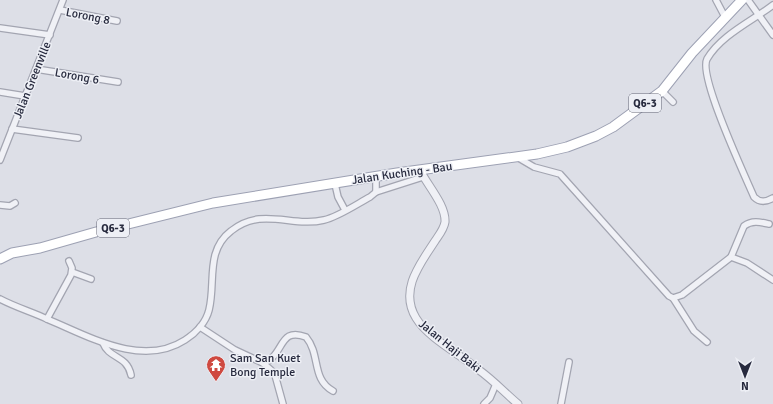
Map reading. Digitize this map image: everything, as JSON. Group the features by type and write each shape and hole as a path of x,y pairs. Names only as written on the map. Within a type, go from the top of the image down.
{"main road":[{"name":"Jalan Kuching - Bau","path":"0,253 12,253 40,248 96,232 213,203 376,176 422,174 567,147 596,136 613,127 662,91 692,53 742,0"},
{"name":"Jalan Kuching - Bau","path":"0,259 12,253"}],"street":[{"name":"Jalan Greenville","path":"0,160 1,153 63,0"},
{"path":"716,0 725,17"},
{"path":"748,0 773,35"},
{"path":"773,5 725,39 713,51 706,61 705,73 719,113 754,197 758,201 773,198"},
{"name":"Lorong 8","path":"60,10 117,21"},
{"path":"0,28 50,35"},
{"name":"Lorong 6","path":"36,69 118,82"},
{"path":"662,91 672,102"},
{"path":"0,92 25,96"},
{"path":"12,129 78,138"},
{"path":"517,157 534,167 560,174 669,296 673,298 694,331 707,342"},
{"path":"0,299 103,343 130,349 157,351 182,342 192,336 200,327 208,313 212,297 213,262 216,249 230,232 243,223 259,219 312,222 325,220 370,197 376,192 422,174"},
{"name":"Jalan Haji Baki","path":"422,174 433,190 445,221 442,230 416,271 410,285 410,303 416,318 429,332 496,384 518,404"},
{"path":"376,176 376,192"},
{"path":"335,184 338,197 345,210"},
{"path":"0,205 10,206 15,203"},
{"path":"673,298 682,295 731,257 744,226 748,223 759,222 769,224"},
{"path":"731,257 747,263 773,280"},
{"path":"47,319 72,272 69,261"},
{"path":"72,272 92,279"},
{"path":"200,327 240,353 263,363 275,375 283,404"},
{"path":"263,363 273,358 281,344 290,335 295,334 306,337 314,350 321,383 333,391"},
{"path":"103,343 108,352 125,362 131,375"},
{"path":"561,404 569,362"},
{"path":"484,404 490,398 496,384"}],"place":[{"name":"Sam San Kuet Bong Temple","path":"216,382"}]}
